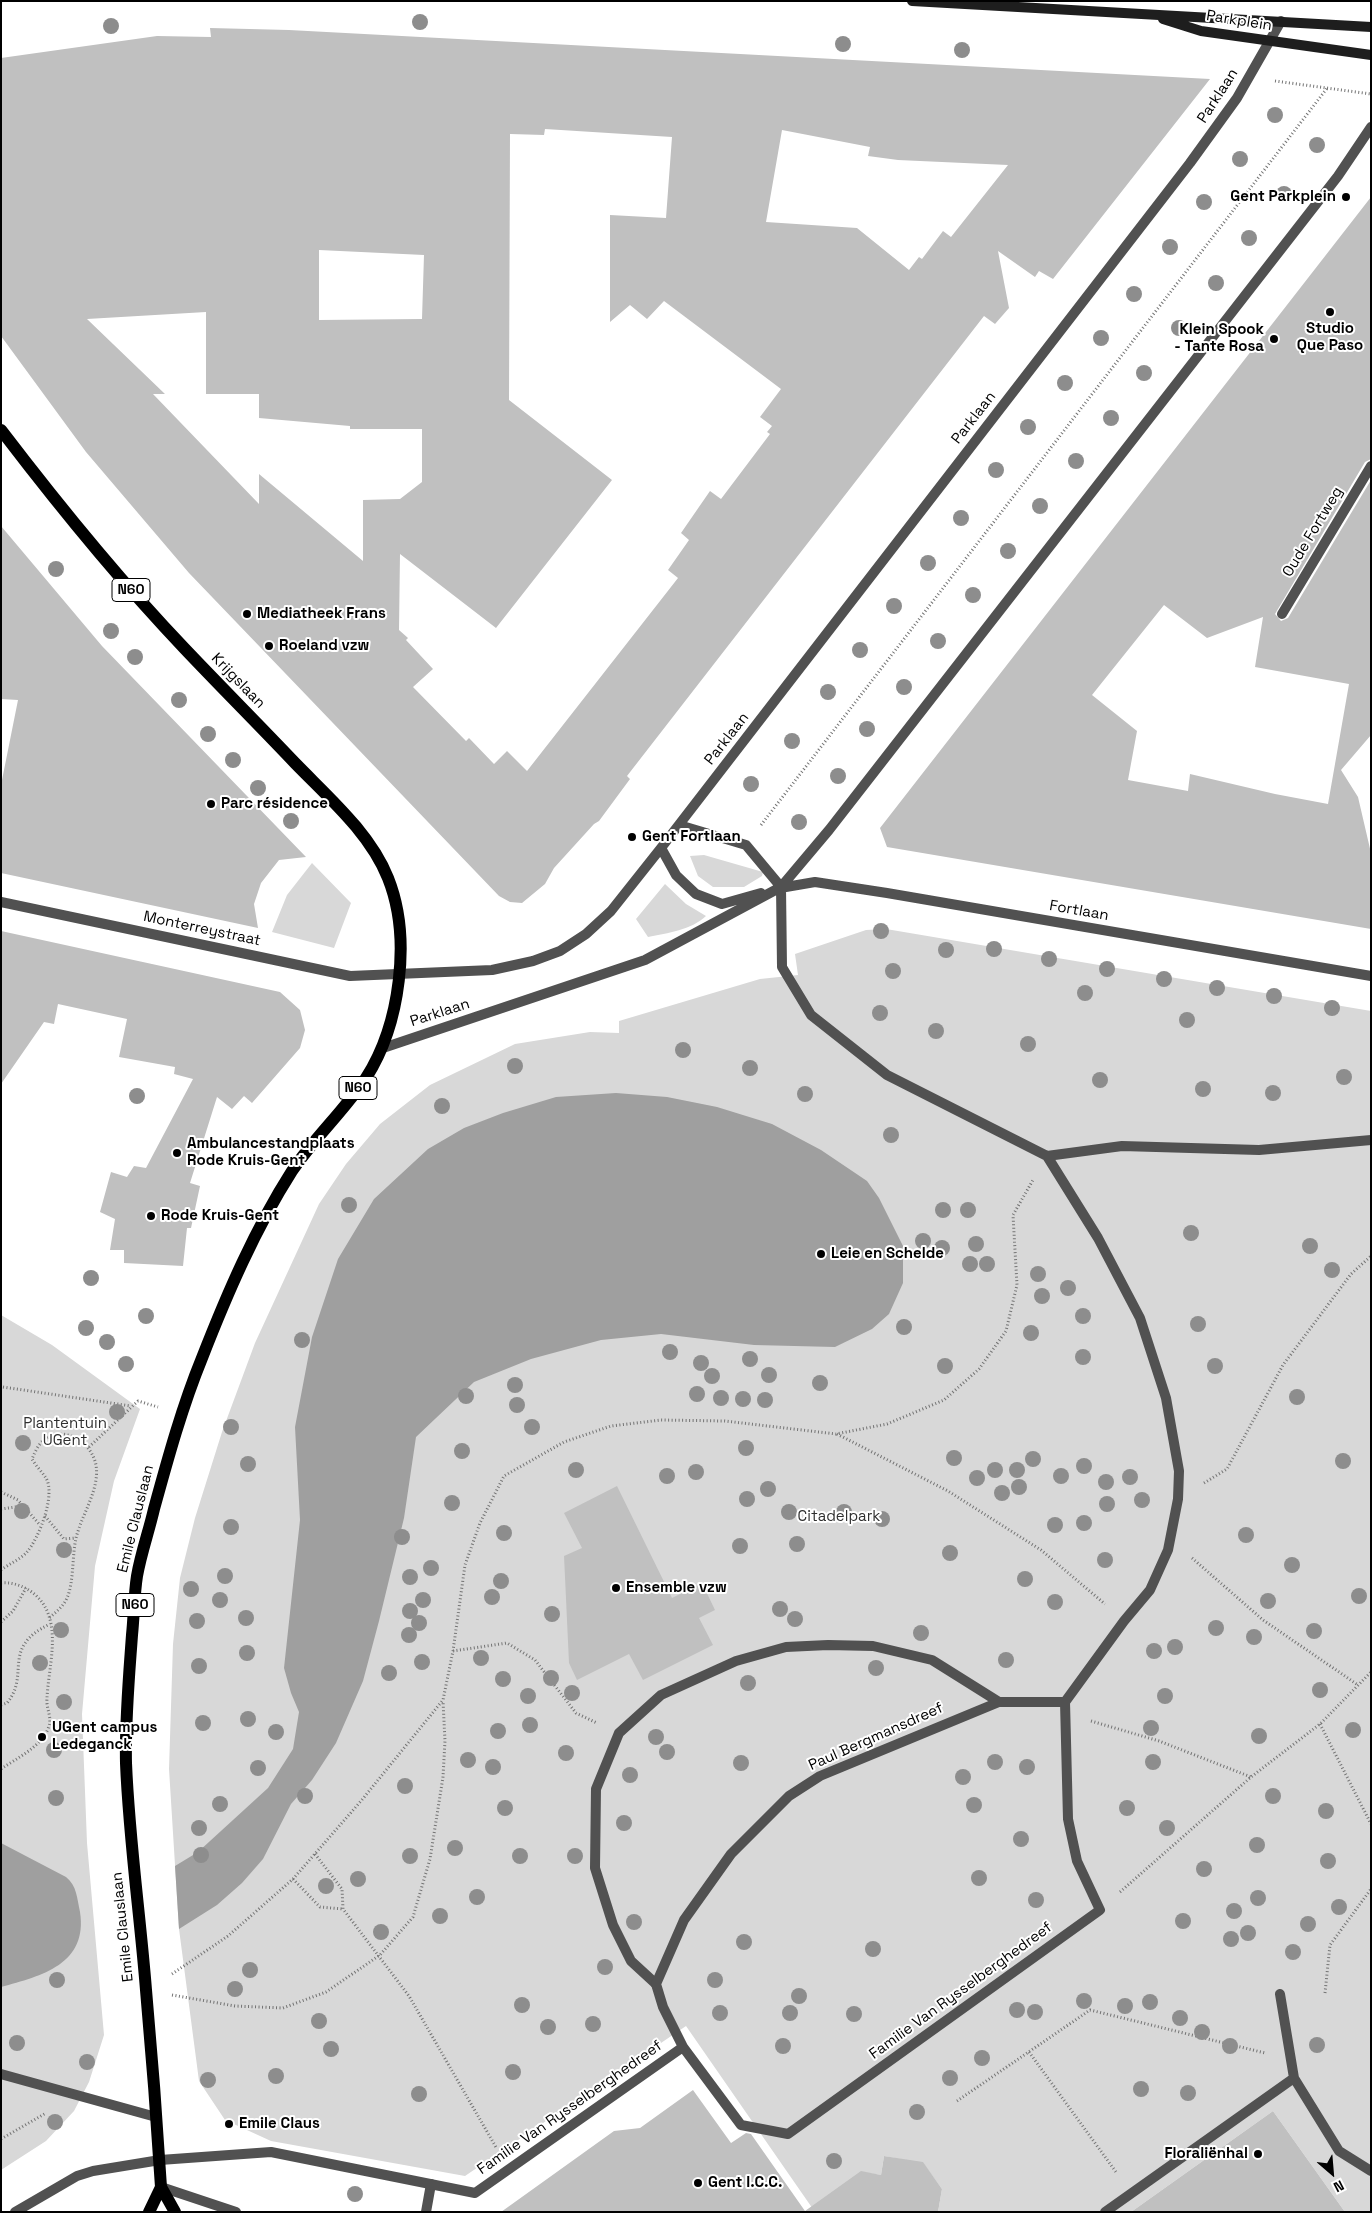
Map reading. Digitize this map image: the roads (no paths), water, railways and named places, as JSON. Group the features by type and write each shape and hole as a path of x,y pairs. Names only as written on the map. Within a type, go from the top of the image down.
{"main road":[{"name":"Krijgslaan","path":"1,430 54,500 100,556 181,645 342,811 373,849 389,879 398,916 400,942 398,975"},
{"name":"Emile Clauslaan","path":"161,2188 146,1990 132,1856 126,1760 128,1684 137,1576 181,1415 200,1362 234,1281 270,1209 294,1168 327,1124 364,1082 383,1048 393,1015 398,975"},
{"path":"149,2212 161,2188"},
{"name":"N60","path":"161,2188 175,2212"}],"street":[{"path":"912,1 1148,14"},
{"name":"Parkplein","path":"1148,14 1371,27"},
{"name":"Parkplein","path":"1148,14 1201,31 1371,55"},
{"name":"Parklaan","path":"398,975 492,970 533,961 560,952 586,934 611,912 1184,170 1237,98 1281,22"},
{"name":"Parklaan","path":"383,1048 645,960 781,887 829,830 1326,192 1371,127"},
{"name":"Oude Fortweg","path":"1282,614 1371,466"},
{"path":"679,825 746,846 781,887 782,967 811,1015 887,1075 1047,1156 1098,1238 1140,1318 1166,1398 1179,1471 1178,1499 1168,1550 1150,1590 1124,1620 1065,1702"},
{"path":"661,848 676,874 696,894 722,904 781,887"},
{"name":"Fortlaan","path":"781,887 814,882 887,893 1371,976"},
{"name":"Monterreystraat","path":"1,902 350,976 398,975"},
{"path":"1047,1156 1122,1146 1259,1150 1371,1140"},
{"path":"683,2047 663,2007 656,1984 631,1961 613,1925 595,1868 596,1788 619,1733 661,1695 736,1661 786,1647 828,1645 874,1646 932,1660 1000,1702"},
{"name":"Paul Bergmansdreef","path":"656,1984 684,1920 731,1854 789,1796 820,1776 1000,1702 1065,1702"},
{"name":"Familie Van Rysselberghedreef","path":"15,2212 77,2176 93,2171 160,2160 271,2152 475,2192 683,2047 741,2125 788,2134 1100,1910 1077,1861 1068,1819 1065,1702"},
{"path":"1280,1994 1289,2059 1294,2078 1339,2151 1371,2171"},
{"path":"1,2074 156,2117"},
{"path":"1105,2212 1294,2078"},
{"path":"426,2212 431,2184"},
{"path":"161,2188 236,2212"}],"place":[{"name":"Gent Parkplein","path":"1346,197"},
{"name":"Studio Que Paso","path":"1330,312"},
{"name":"Klein Spook - Tante Rosa","path":"1274,339"},
{"name":"Mediatheek Frans","path":"247,614"},
{"name":"Roeland vzw","path":"269,646"},
{"name":"Parc résidence","path":"211,804"},
{"name":"Gent Fortlaan","path":"632,837"},
{"name":"Ambulancestandplaats Rode Kruis-Gent","path":"177,1153"},
{"name":"Rode Kruis-Gent","path":"151,1216"},
{"name":"Leie en Schelde","path":"821,1254"},
{"name":"Ensemble vzw","path":"616,1588"},
{"name":"UGent campus Ledeganck","path":"42,1737"},
{"name":"Emile Claus","path":"229,2124"},
{"name":"Floraliënhal","path":"1258,2154"},
{"name":"Gent I.C.C.","path":"698,2183"}],"park label":[{"name":"Plantentuin UGent","path":"65,1432"},
{"name":"Citadelpark","path":"839,1517"}]}
